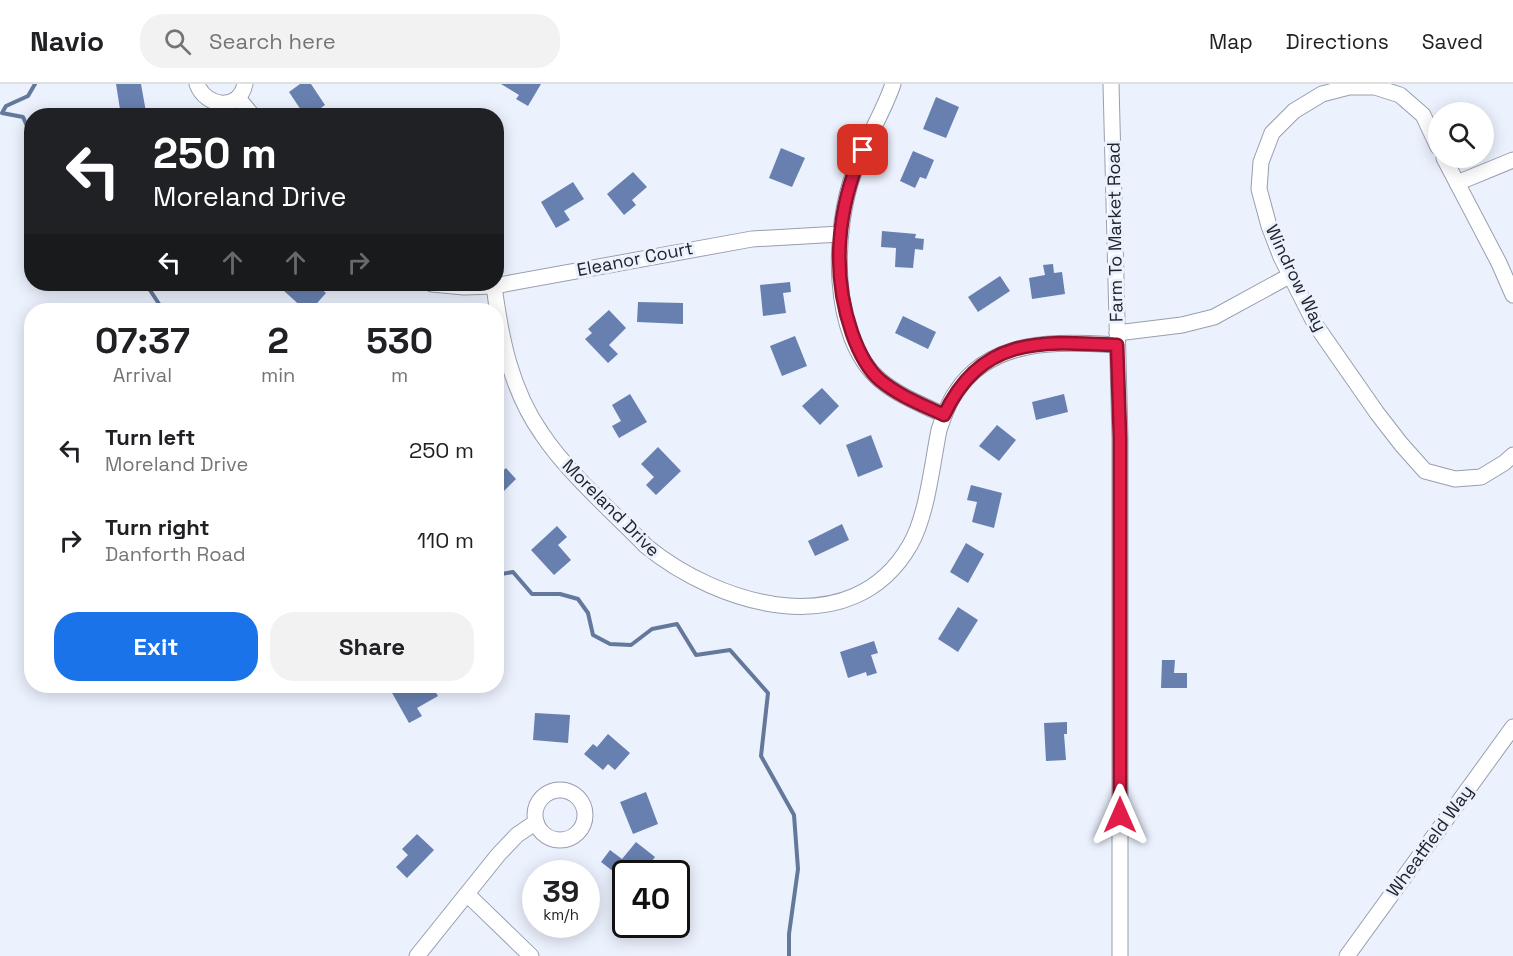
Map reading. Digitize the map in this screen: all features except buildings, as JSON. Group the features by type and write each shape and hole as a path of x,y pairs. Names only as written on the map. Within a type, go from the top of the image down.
{"street":[{"path":"197,84 203,96 211,101 230,102 242,91 249,108"},
{"path":"893,84 854,170 844,204 839,272 842,298 848,323 863,358 880,380 906,397 944,415"},
{"name":"Farm To Market Road","path":"1111,84 1120,438 1120,956"},
{"name":"Windrow Way","path":"1428,125 1423,114 1400,95 1375,87 1349,87 1322,94 1294,111 1272,133 1261,162 1259,189 1269,226 1290,275 1315,324 1401,444 1425,471 1455,479 1481,477 1504,464 1513,455"},
{"path":"1457,183 1513,160"},
{"path":"1449,168 1499,263 1513,295"},
{"name":"Eleanor Court","path":"504,284 743,240 840,234"},
{"name":"Moreland Drive","path":"504,345 509,367 528,411 548,444 646,546 661,558 697,580 754,601 793,606 835,604 855,598 873,588 888,574 907,550 919,525 944,415 954,393 978,368 992,359 1028,346 1117,339 1214,317 1290,275"},
{"name":"Wheatfield Way","path":"1347,956 1513,727"},
{"path":"417,956 504,848 517,835 536,822"},
{"path":"468,895 531,956"}],"waterway":[{"path":"24,119 23,117 2,113 6,106 28,96 35,84"},
{"path":"151,291 158,303"},
{"path":"504,574 513,572 532,594 560,594 578,599 588,613 593,635 610,644 631,645 652,629 677,624 696,655 730,650 768,693 761,756 794,815 798,869 789,934 789,956"}],"route":[{"path":"863,150 854,170 844,204 839,272 842,298 856,345 871,371 880,380 906,397 944,415 954,393 978,368 1011,351 1050,343 1117,345 1120,438 1120,815"}]}
